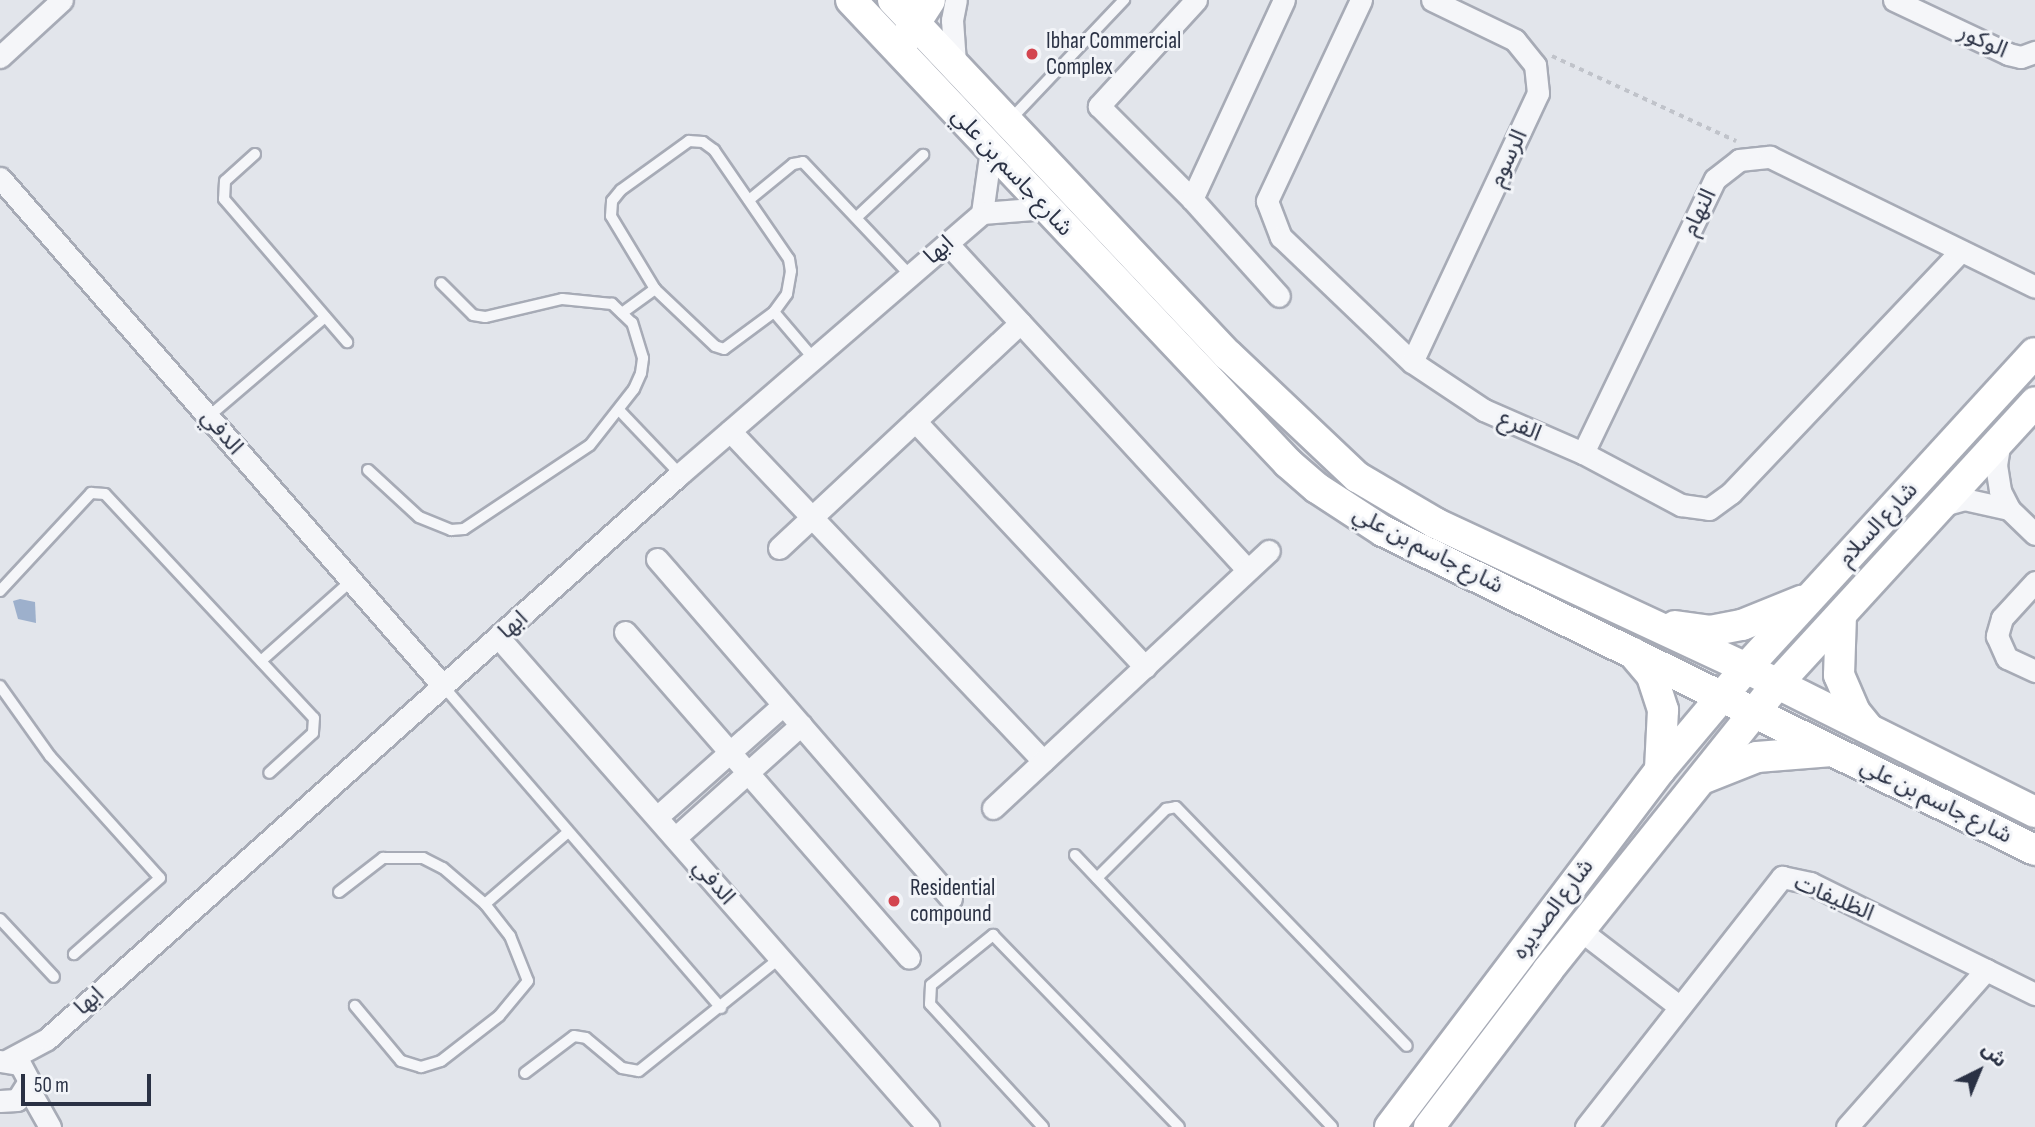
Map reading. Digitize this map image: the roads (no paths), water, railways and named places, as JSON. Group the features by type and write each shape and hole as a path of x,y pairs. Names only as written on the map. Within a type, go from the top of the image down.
{"street":[{"path":"0,57 62,0"},
{"name":"شارع جاسم بن علي","path":"850,0 1046,208 1317,488 1383,531 2035,850"},
{"path":"955,63 952,20 956,0"},
{"path":"1196,0 1099,106 1192,199 1279,296"},
{"path":"1192,199 1284,0"},
{"name":"الفرع","path":"1361,0 1267,201 1281,237 1412,362 1484,411 1583,453 1681,505 1709,509 1731,493 1960,253"},
{"name":"الرسوم","path":"1412,362 1538,93 1535,65 1516,40 1432,0"},
{"name":"الوكور","path":"1894,0 1919,5 2008,54 2021,57 2035,52"},
{"path":"903,57 912,7"},
{"name":"شارع جاسم بن علي","path":"912,7 955,63 1228,355 1328,454 1384,495 1435,523 1746,668 2035,812"},
{"path":"990,149 982,213 1046,208"},
{"name":"النهام","path":"1583,453 1715,179 1739,160 1770,157 1960,253"},
{"name":"الدفي","path":"0,178 444,687"},
{"name":"ابها","path":"2,1061 47,1039 680,474 982,213"},
{"path":"947,243 1248,570"},
{"path":"1960,253 2035,287"},
{"path":"779,548 1020,323"},
{"name":"شارع السلام","path":"1723,696 2035,353"},
{"name":"شارع السلام","path":"1755,712 1777,684 2035,402"},
{"path":"915,421 1144,667"},
{"path":"730,431 1043,761"},
{"path":"2000,440 1996,466 2000,491 2010,509 2035,534"},
{"path":"1940,506 1964,499 2010,509"},
{"path":"993,808 1269,551"},
{"path":"657,559 951,899"},
{"path":"2035,582 2002,618 1997,636 2007,658 2035,671"},
{"path":"1648,623 1710,631 1742,625 1814,594"},
{"path":"1841,615 1839,675 1855,712 1870,730"},
{"path":"625,632 909,957"},
{"name":"الدفي","path":"499,638 658,816 928,1127"},
{"path":"1630,650 1652,676 1663,710 1660,770"},
{"name":"شارع الصديره","path":"1390,1127 1660,770 1723,696"},
{"path":"658,816 783,705"},
{"name":"شارع الصديره","path":"1429,1127 1580,930 1755,712"},
{"path":"676,837 801,725"},
{"path":"1702,778 1758,757 1836,751"},
{"name":"الظليفات","path":"1586,1127 1782,877 1811,883 2035,994"},
{"path":"1580,930 1680,1007"},
{"path":"1855,1124 1986,970"},
{"name":"ابها","path":"6,1102 27,1081 47,1039"},
{"path":"2,1061 27,1081 48,1125"},
{"path":"6,1102 48,1125"}],"lane":[{"path":"1009,121 1124,0"},
{"path":"689,141 703,142 714,150 789,259 787,294 774,312 728,347 719,348 655,289 611,216 612,201 621,190 689,141"},
{"path":"255,154 225,181 224,199 348,342"},
{"path":"857,217 922,155"},
{"path":"749,200 793,164 803,162 910,275"},
{"path":"368,470 419,517 451,530 464,529 590,445 634,389 643,358 632,323 612,304 562,299 485,317 473,315 441,283"},
{"path":"622,313 655,289"},
{"path":"774,312 814,359"},
{"path":"208,417 325,317"},
{"path":"619,410 680,474"},
{"path":"0,592 91,493 101,491 317,723 313,733 269,773"},
{"path":"261,661 351,581"},
{"path":"0,686 51,755 160,878 74,954"},
{"path":"444,687 721,1008"},
{"path":"1097,878 1166,809 1176,807 1407,1046"},
{"path":"485,904 568,832"},
{"path":"339,892 383,858 410,855 443,868 485,904 510,936 528,981 499,1016 441,1061 421,1067 401,1061 355,1006"},
{"path":"1075,855 1332,1127"},
{"path":"0,919 54,977"},
{"path":"1043,1127 930,1004 930,985 993,935 1179,1127"},
{"path":"525,1073 574,1036 586,1038 622,1068 639,1071 721,1008 780,958"}],"water":[{"path":"20,599 35,602 36,623 18,619 13,601"}],"place":[{"name":"Ibhar Commercial Complex","path":"1032,54"},
{"name":"Residential compound","path":"894,901"}]}
